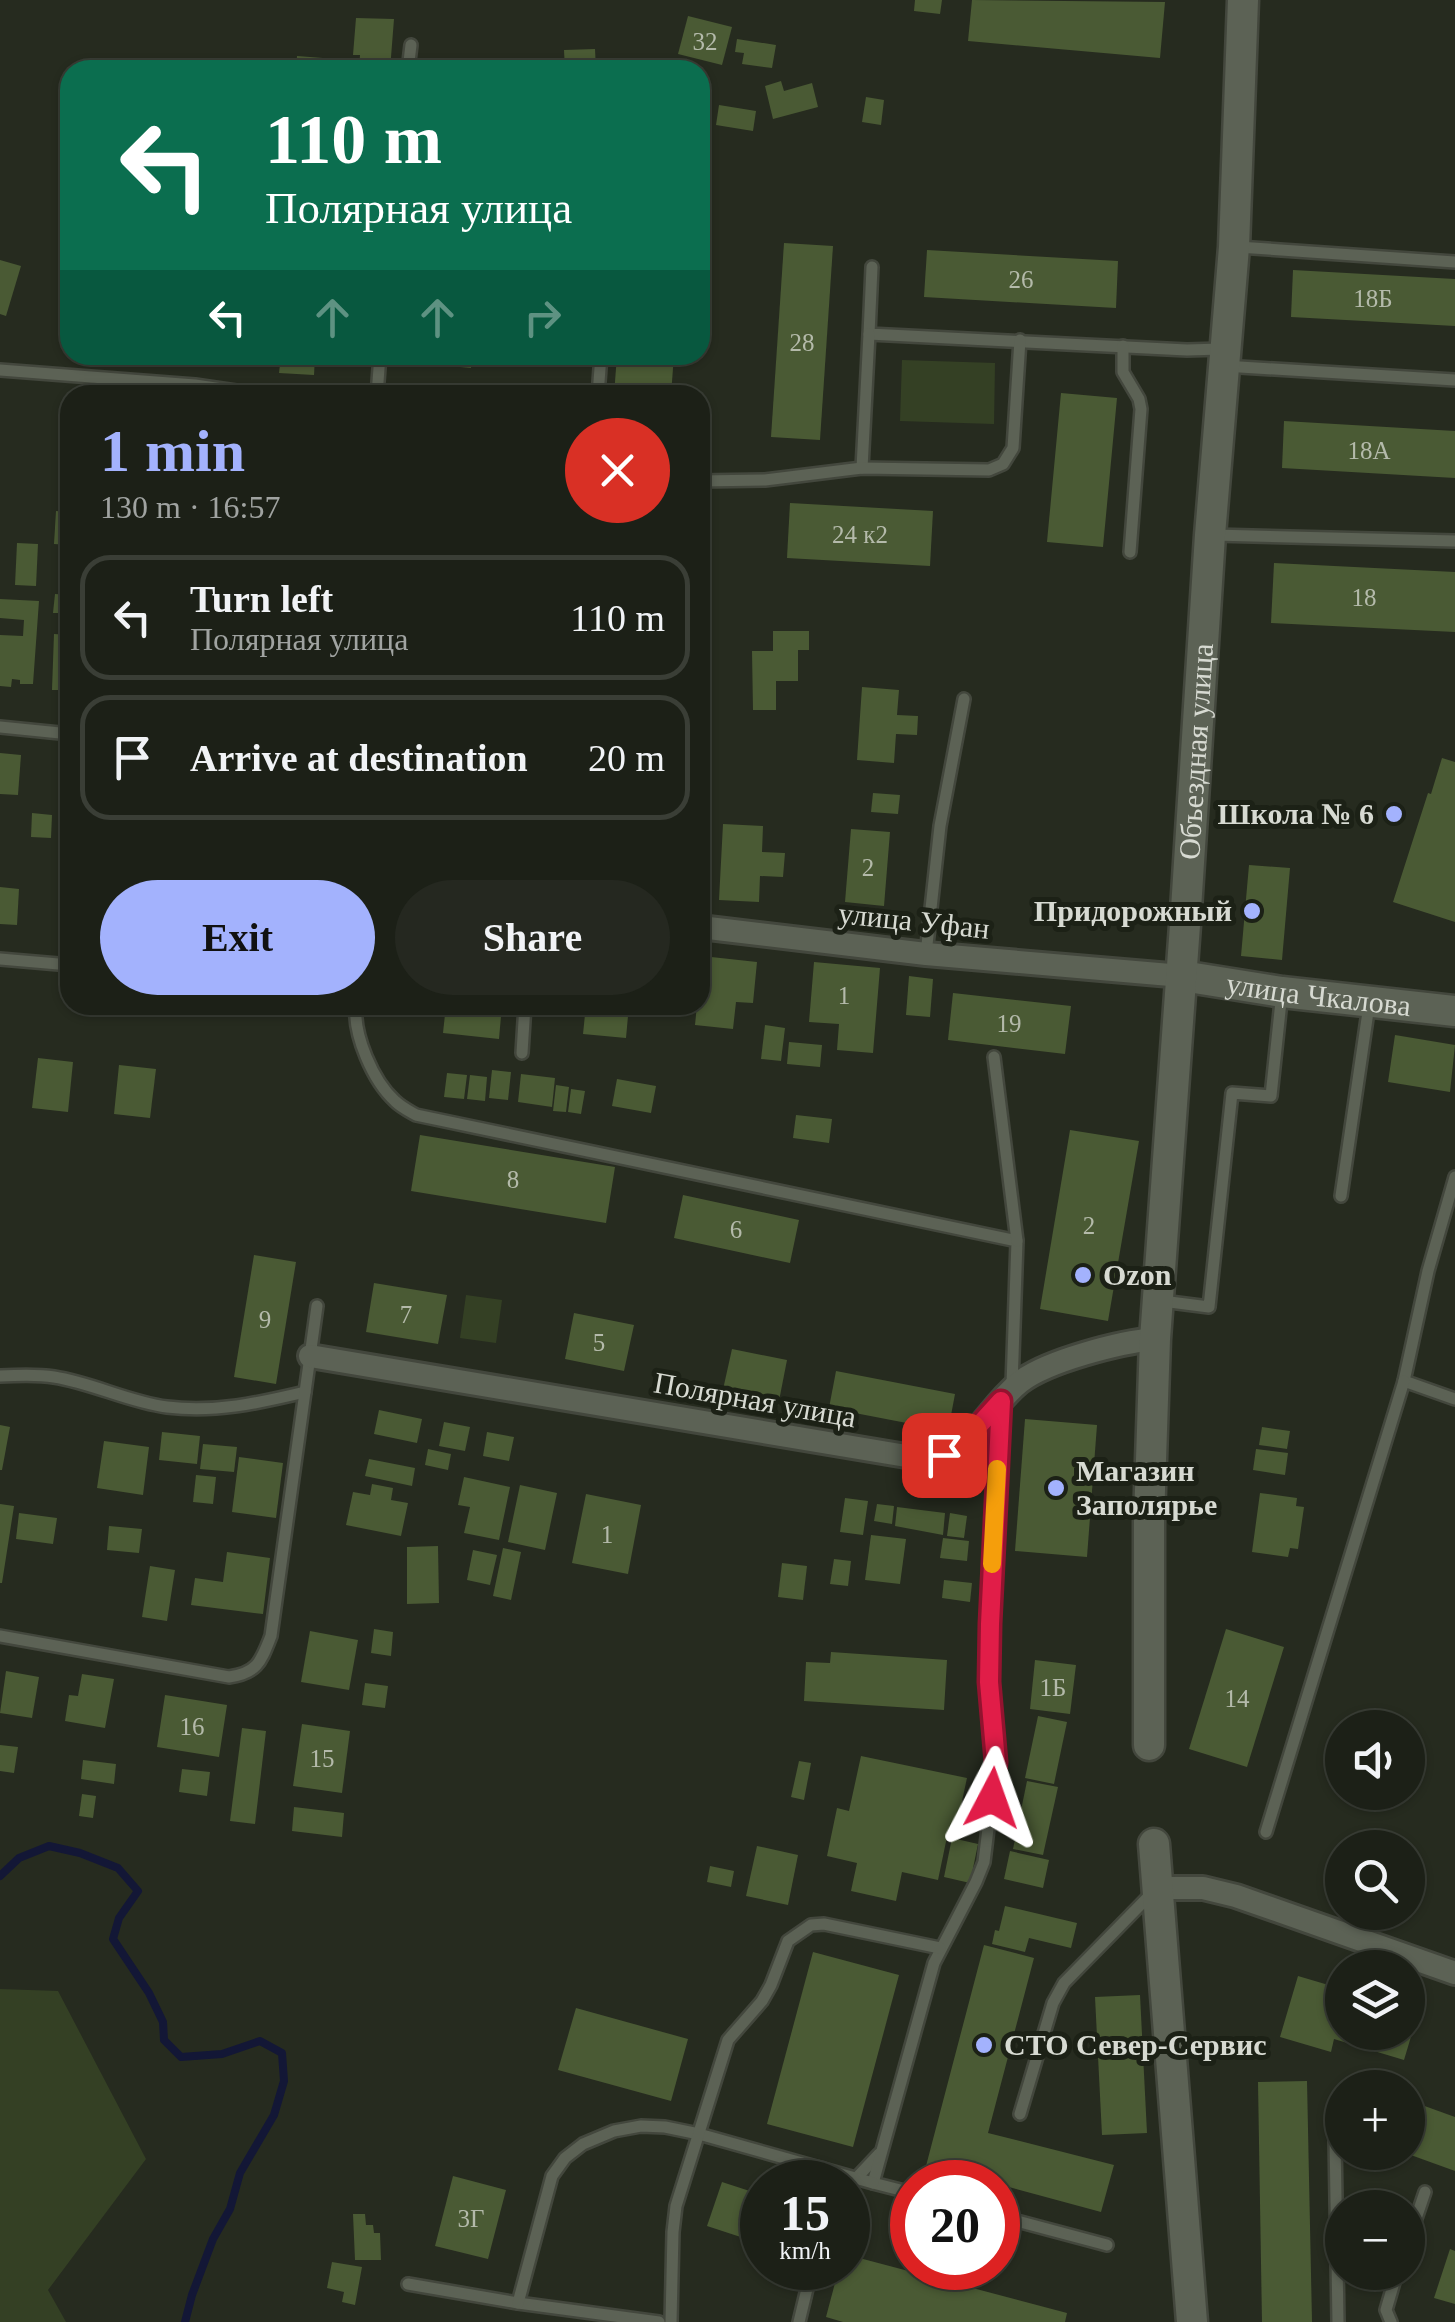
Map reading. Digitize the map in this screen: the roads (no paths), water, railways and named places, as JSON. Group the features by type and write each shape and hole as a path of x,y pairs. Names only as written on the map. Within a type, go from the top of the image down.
{"main road":[{"name":"Объездная улица","path":"1149,1745 1154,1339 1234,247 1243,0"},
{"name":"улица Чкалова","path":"1182,976 1282,992 1455,1011"},
{"path":"1154,1844 1192,2322"}],"street":[{"name":"улица Уфан","path":"710,928 926,954 1182,976"},
{"name":"Полярная улица","path":"310,1356 924,1459 944,1455 962,1444 1024,1378 1127,1342 1154,1339"},
{"path":"1158,1888 1203,1888 1236,1896 1455,1973"}],"lane":[{"path":"409,60 411,45"},
{"path":"1234,247 1455,262"},
{"path":"862,468 872,267"},
{"path":"869,334 1187,350 1225,358 1455,380"},
{"path":"710,481 765,480 862,468 989,470 1003,464 1013,448 1020,340"},
{"path":"1123,346 1123,372 1141,409 1130,552"},
{"path":"0,370 195,385"},
{"path":"1210,534 1455,540"},
{"path":"926,954 940,826 964,699"},
{"path":"0,727 60,733"},
{"path":"0,958 60,964"},
{"path":"1158,1300 1209,1307 1232,1093 1271,1096 1282,992"},
{"path":"1341,1196 1370,1001"},
{"path":"355,1015 362,1046 375,1073 394,1101 416,1115 1017,1241"},
{"path":"522,1052 524,1015"},
{"path":"890,2187 873,2183 940,1948 984,1862 996,1762 989,1682 990,1624 1017,1241 994,1057"},
{"path":"1266,1832 1404,1381 1428,1271 1455,1176"},
{"path":"0,1636 230,1677 256,1668 271,1636 318,1306"},
{"path":"0,1376 55,1377 132,1400 180,1408 241,1406 305,1392"},
{"path":"1404,1381 1455,1399"},
{"path":"1020,2114 1053,2003 1064,1982 1158,1888"},
{"path":"672,2322 676,2206 728,2040 762,2001 788,1941 811,1925 824,1924 940,1948"},
{"path":"518,2302 552,2176 565,2158 583,2144 614,2131 665,2127 780,2160"},
{"path":"870,2164 882,2151"},
{"path":"1336,2170 1338,2322"},
{"path":"1020,2222 1107,2245"},
{"path":"408,2284 659,2322"},
{"path":"799,2322 807,2290"},
{"path":"1391,2290 1386,2310 1391,2322"}],"waterway":[{"path":"0,1876 19,1858 49,1846 118,1868 138,1891 119,1918 113,1939 149,1993 163,2022 164,2040 181,2057 222,2054 260,2041 282,2053 284,2081 274,2115 240,2173 230,2209 213,2239 185,2322"}],"place":[{"name":"Школа № 6","path":"1394,814"},
{"name":"Придорожный","path":"1252,911"},
{"name":"Ozon","path":"1083,1275"},
{"name":"Магазин Заполярье","path":"1056,1488"},
{"name":"СТО Север-Сервис","path":"984,2045"}]}
